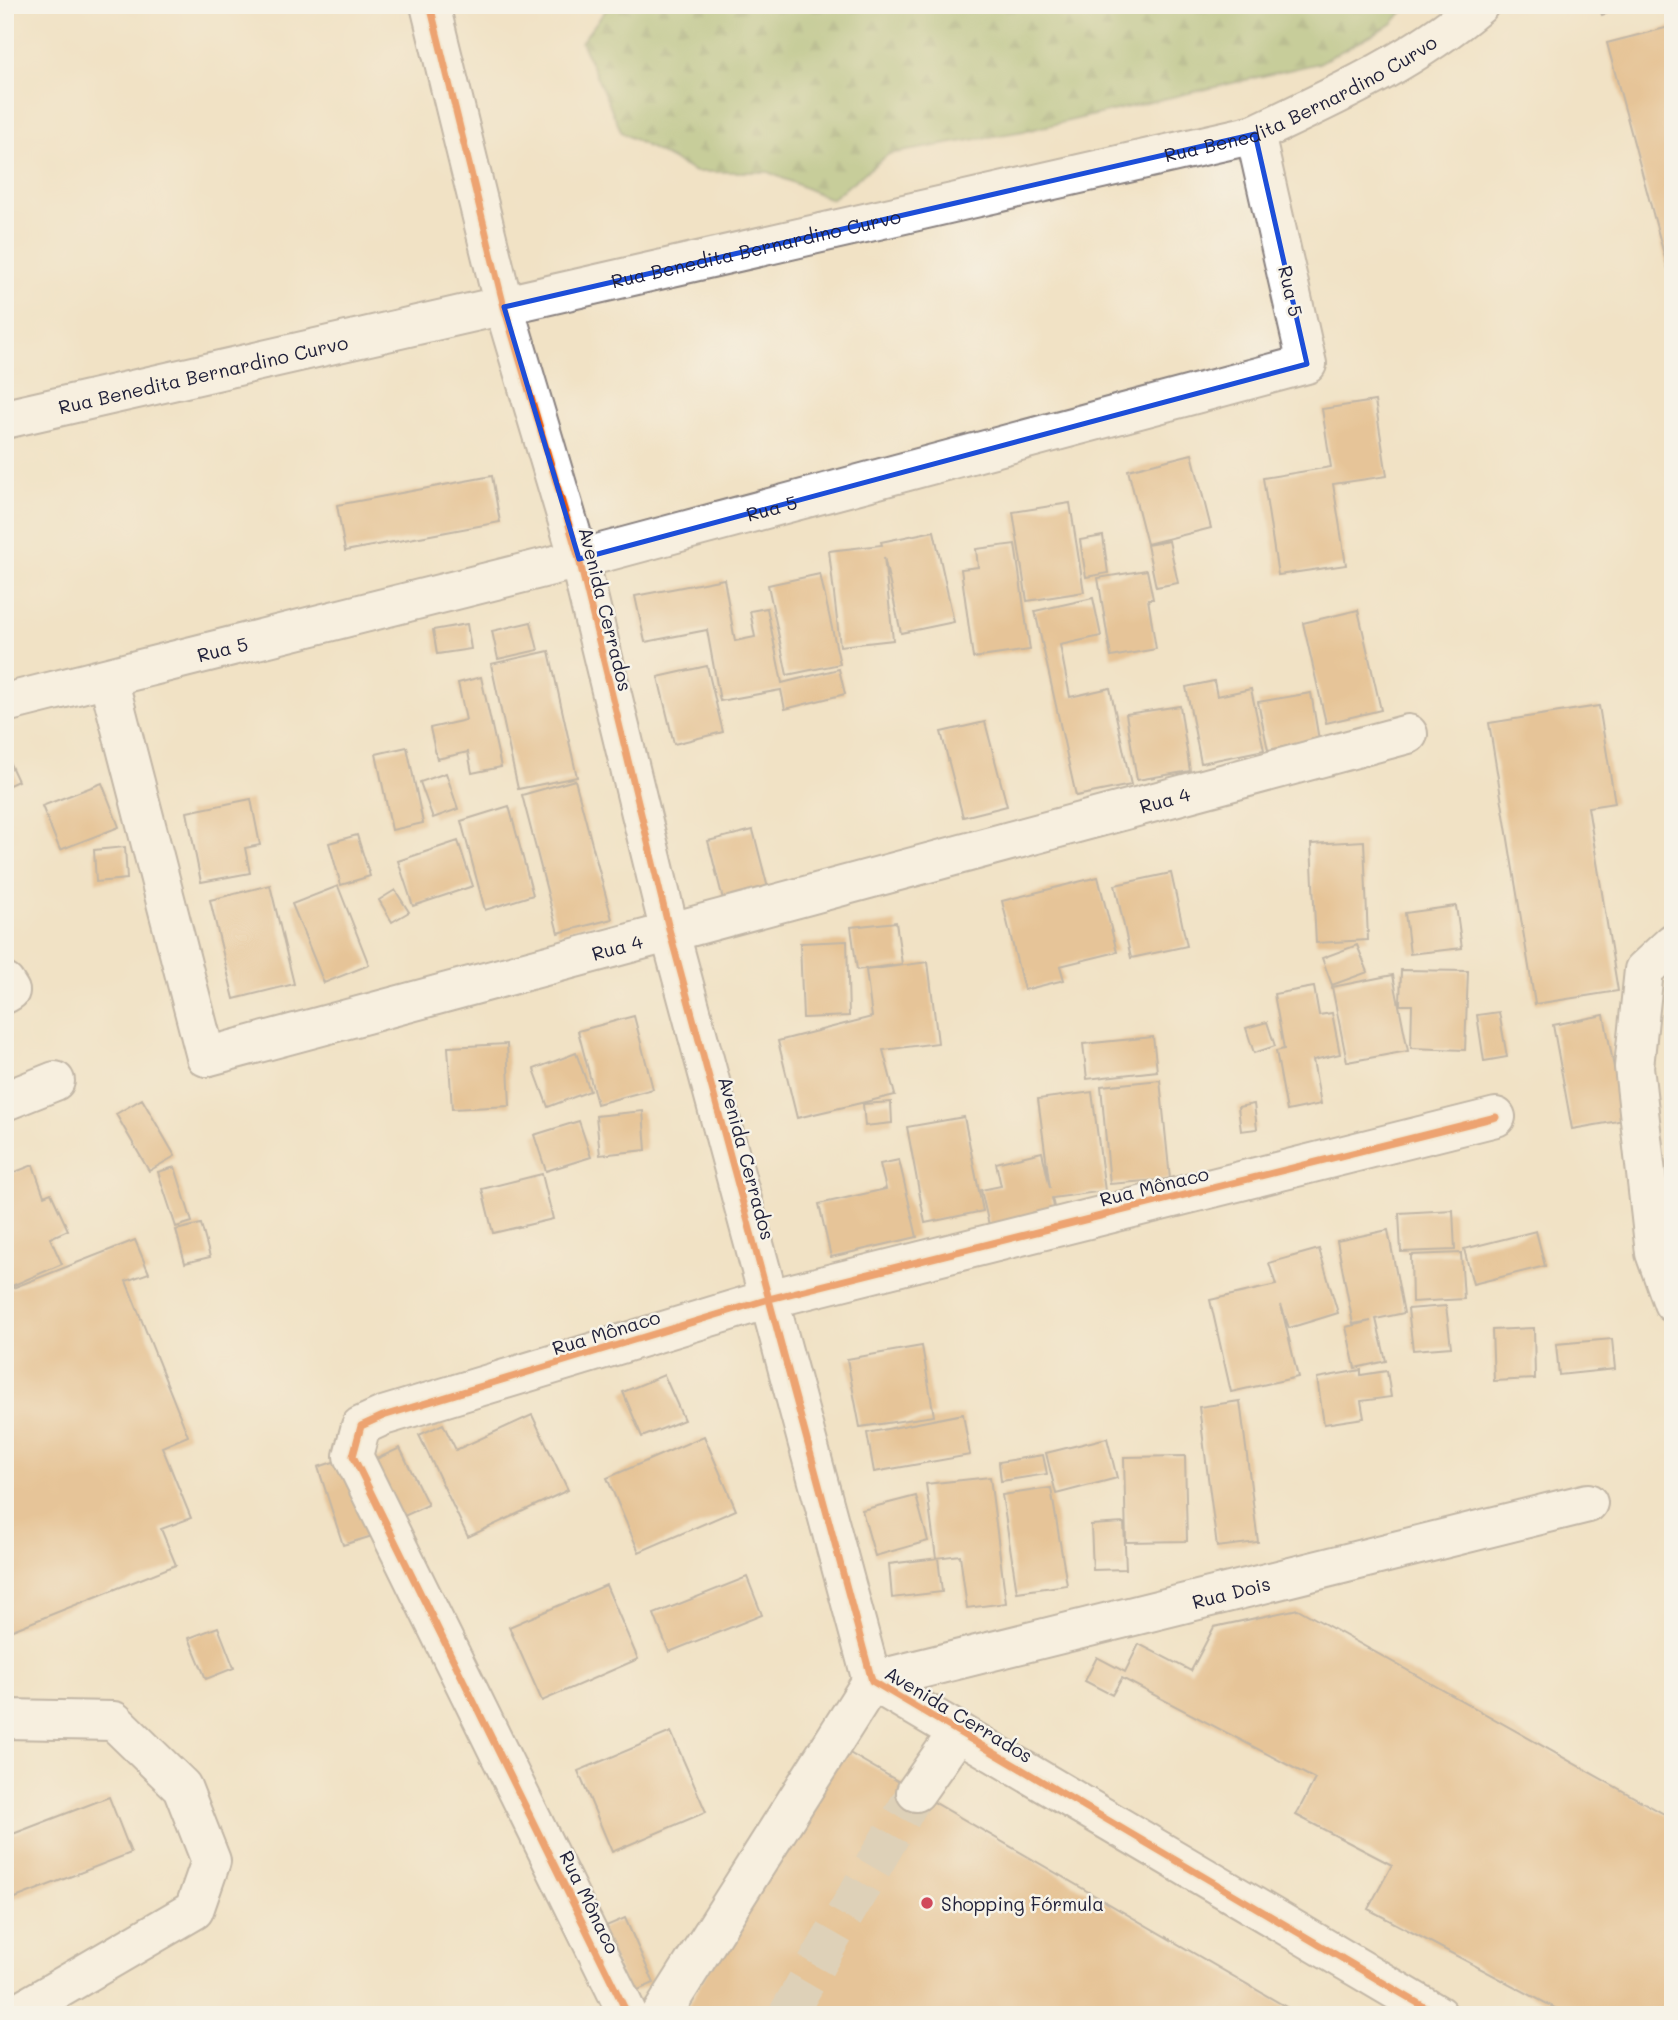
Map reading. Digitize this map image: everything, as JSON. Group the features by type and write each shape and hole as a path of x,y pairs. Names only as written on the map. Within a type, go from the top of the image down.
{"street":[{"name":"Avenida Cerrados","path":"429,5 504,307 579,559 670,933 872,1681 1438,2015"},
{"name":"Rua Benedita Bernardino Curvo","path":"5,419 1255,134 1370,79 1452,28 1479,5"},
{"name":"Rua 5","path":"5,703 579,559 1307,364 1255,134"},
{"name":"Rua 4","path":"108,678 206,1057 1408,734"},
{"path":"1673,943 1644,970 1634,1067 1656,1253 1673,1303"},
{"path":"5,983 10,992 5,994"},
{"path":"5,1101 55,1081"},
{"name":"Rua Mônaco","path":"628,2015 353,1456 361,1426 383,1416 769,1299 1496,1117"},
{"name":"Rua Dois","path":"872,1681 1588,1503"},
{"path":"661,2015 872,1681"},
{"path":"5,1719 114,1721 182,1787 211,1861 194,1910 14,2015"},
{"path":"916,1792 958,1732"}],"highlighted area":[{"path":"1255,134 1307,364 579,559 504,307"}],"green space":[{"path":"610,5 1409,5 1392,24 1319,63 1030,130 889,154 831,199 768,172 695,172 622,133 581,42"}],"building":[{"path":"1598,5 1627,5 1627,6 1602,15"},
{"path":"1673,26 1673,284 1672,284 1607,43"},
{"path":"1375,401 1387,476 1333,484 1346,565 1278,575 1263,478 1331,467 1322,409"},
{"path":"1192,454 1211,528 1147,544 1128,470"},
{"path":"492,476 500,522 345,551 337,505"},
{"path":"1070,503 1084,592 1027,601 1013,512"},
{"path":"934,531 954,622 901,633 884,557 893,640 840,646 829,551 882,545 881,542"},
{"path":"1103,536 1108,573 1086,577 1080,540"},
{"path":"1169,541 1178,583 1156,587 1147,545"},
{"path":"1015,544 1030,650 973,658 961,569 978,567 976,549"},
{"path":"1147,570 1153,599 1148,599 1156,649 1111,657 1098,578"},
{"path":"820,574 840,664 787,675 768,585"},
{"path":"724,579 735,641 755,637 750,611 767,608 782,683 839,669 845,694 785,709 781,690 720,701 707,630 645,642 635,596"},
{"path":"1093,598 1101,636 1060,645 1070,697 1110,688 1131,785 1076,796 1035,611"},
{"path":"1358,610 1381,710 1326,723 1303,623"},
{"path":"531,622 538,650 498,659 492,631"},
{"path":"467,624 471,649 437,654 433,630"},
{"path":"549,651 577,777 518,789 491,664"},
{"path":"707,666 723,732 674,744 658,677"},
{"path":"481,677 501,767 472,773 468,752 437,759 430,728 466,720 458,683"},
{"path":"1214,681 1217,696 1251,689 1264,750 1201,763 1186,687"},
{"path":"1311,693 1319,740 1268,750 1258,702"},
{"path":"1180,706 1190,771 1137,780 1126,714"},
{"path":"1599,706 1615,803 1588,807 1618,991 1535,1004 1489,723"},
{"path":"985,722 1007,806 963,817 941,732"},
{"path":"407,747 423,823 392,830 376,754"},
{"path":"5,753 18,781 5,787"},
{"path":"446,773 458,809 433,818 420,782"},
{"path":"575,780 612,919 558,933 522,795"},
{"path":"102,783 119,827 60,850 42,806"},
{"path":"251,799 260,845 245,848 250,873 201,882 187,812"},
{"path":"509,806 533,895 485,910 461,821"},
{"path":"753,830 769,892 724,903 708,841"},
{"path":"357,835 370,876 341,885 329,843"},
{"path":"458,841 473,886 413,906 398,861"},
{"path":"1364,841 1368,940 1316,943 1311,844"},
{"path":"125,847 127,879 96,882 94,850"},
{"path":"1171,873 1187,946 1131,958 1115,885"},
{"path":"1098,877 1117,952 1060,966 1064,980 1024,990 1002,901"},
{"path":"270,885 294,984 234,999 210,900"},
{"path":"338,886 369,965 324,983 292,904"},
{"path":"395,890 409,912 392,922 379,900"},
{"path":"1456,906 1462,948 1410,954 1405,913"},
{"path":"896,922 902,964 857,970 851,927"},
{"path":"847,941 849,1016 803,1018 800,943"},
{"path":"1357,945 1368,972 1332,985 1322,958"},
{"path":"928,962 938,1043 883,1050 895,1095 797,1118 778,1041 872,1017 866,970"},
{"path":"1401,970 1468,971 1465,1050 1411,1048 1412,1005 1400,1005"},
{"path":"1393,975 1408,1051 1347,1062 1332,987"},
{"path":"1314,987 1319,1015 1332,1013 1340,1054 1313,1060 1321,1104 1287,1111 1276,1051 1284,1049 1274,994"},
{"path":"1499,1012 1507,1057 1484,1061 1477,1015"},
{"path":"1604,1015 1624,1120 1572,1129 1553,1025"},
{"path":"634,1016 653,1089 597,1104 578,1031"},
{"path":"1267,1022 1275,1046 1254,1053 1246,1028"},
{"path":"1153,1037 1157,1071 1087,1079 1083,1044"},
{"path":"507,1044 510,1106 452,1109 448,1047"},
{"path":"576,1053 590,1091 548,1107 534,1069"},
{"path":"1160,1080 1170,1179 1110,1184 1101,1086"},
{"path":"1092,1092 1105,1191 1052,1198 1056,1216 991,1234 981,1190 1001,1186 996,1163 1042,1152 1050,1188 1038,1099"},
{"path":"142,1099 175,1156 149,1171 116,1114"},
{"path":"891,1102 892,1123 865,1126 863,1104"},
{"path":"1254,1104 1257,1129 1241,1131 1238,1107"},
{"path":"643,1111 646,1150 600,1155 596,1116"},
{"path":"964,1117 983,1211 925,1223 907,1127"},
{"path":"579,1121 591,1157 546,1171 534,1135"},
{"path":"899,1160 917,1237 831,1257 819,1204 886,1189 880,1164"},
{"path":"33,1165 44,1196 51,1193 68,1230 50,1238 62,1264 5,1289 5,1176"},
{"path":"175,1167 192,1222 176,1227 158,1172"},
{"path":"542,1174 553,1219 493,1233 482,1189"},
{"path":"1453,1210 1455,1250 1401,1252 1399,1213"},
{"path":"201,1224 210,1257 185,1263 176,1230"},
{"path":"1388,1230 1404,1313 1376,1319 1386,1361 1355,1368 1346,1327 1371,1321 1353,1324 1337,1241"},
{"path":"1536,1231 1545,1266 1473,1284 1464,1249"},
{"path":"135,1240 149,1273 126,1281 188,1436 162,1447 191,1518 161,1529 176,1565 5,1633 5,1291"},
{"path":"1319,1249 1338,1313 1289,1328 1281,1305 1298,1377 1231,1392 1210,1300 1276,1285 1269,1263"},
{"path":"1461,1253 1464,1299 1412,1302 1411,1255"},
{"path":"1446,1306 1451,1347 1413,1350 1408,1309"},
{"path":"1534,1328 1535,1379 1494,1381 1492,1330"},
{"path":"1612,1339 1615,1369 1559,1375 1556,1344"},
{"path":"922,1346 934,1416 860,1427 847,1359"},
{"path":"1361,1370 1361,1375 1387,1371 1391,1397 1361,1401 1364,1418 1324,1424 1317,1378"},
{"path":"664,1375 684,1420 642,1437 623,1392"},
{"path":"1240,1401 1258,1542 1217,1547 1199,1407"},
{"path":"963,1414 970,1455 874,1472 867,1433"},
{"path":"532,1415 568,1490 468,1537 419,1435 443,1424 456,1450"},
{"path":"704,1436 736,1510 639,1552 607,1478"},
{"path":"1107,1438 1117,1478 1056,1494 1046,1453"},
{"path":"400,1448 428,1505 400,1518 372,1461"},
{"path":"1043,1455 1047,1474 1001,1481 999,1462"},
{"path":"1185,1456 1187,1541 1126,1542 1124,1457"},
{"path":"346,1458 372,1536 343,1545 318,1467"},
{"path":"990,1477 1006,1603 967,1608 960,1555 936,1558 926,1484"},
{"path":"1051,1488 1067,1585 1017,1592 1002,1495"},
{"path":"916,1496 928,1541 875,1556 862,1510"},
{"path":"1124,1523 1126,1569 1093,1570 1091,1525"},
{"path":"938,1558 942,1592 892,1598 889,1564"},
{"path":"747,1577 762,1615 669,1652 654,1614"},
{"path":"606,1585 638,1659 542,1701 509,1627"},
{"path":"1298,1609 1673,1819 1673,2015 1568,2015 1368,1909 1392,1865 1296,1815 1315,1779 1122,1678 1112,1695 1085,1681 1097,1657 1125,1672 1139,1644 1191,1671 1214,1627"},
{"path":"218,1627 234,1668 206,1679 189,1638"},
{"path":"671,1732 706,1812 612,1852 578,1771"},
{"name":"Shopping Fórmula","path":"834,1744 1300,2015 683,2015"},
{"path":"109,1797 131,1853 5,1902 5,1837"},
{"path":"625,1918 654,1983 629,1994 599,1929"}],"tunnel":[{"path":"787,2015 916,1792"}],"cycle path":[{"path":"430,5 504,307 579,559 670,933 872,1681 1438,2015"},
{"path":"628,2015 353,1456 361,1426 383,1416 769,1299 1496,1117"}],"place":[{"name":"Shopping Fórmula","path":"927,1903"}]}
